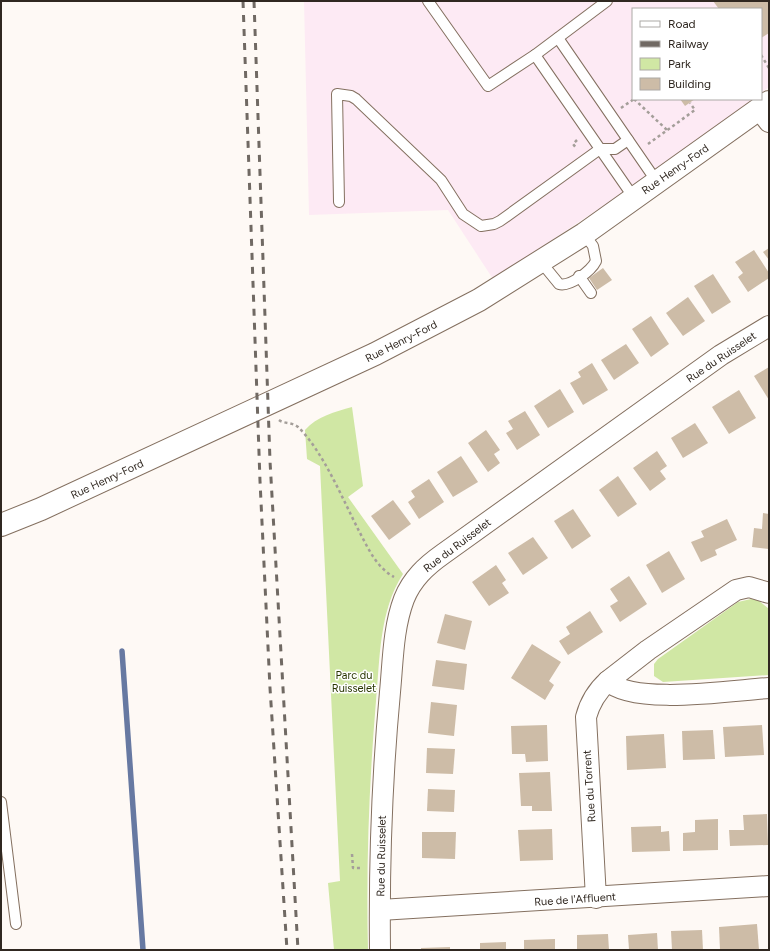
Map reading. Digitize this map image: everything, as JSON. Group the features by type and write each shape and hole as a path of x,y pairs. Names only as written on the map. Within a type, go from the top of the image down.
{"street":[{"name":"Rue Henry-Ford","path":"1,525 55,503 272,403 375,354 485,297 584,234 657,182 766,111"},
{"name":"Rue du Ruisselet","path":"380,950 382,814 388,716 398,619 410,586 418,575 443,554 721,355 769,326"},
{"name":"Rue du Torrent","path":"596,898 586,717 593,699 608,681 648,650 736,590 749,587 769,594"},
{"path":"608,681 612,685 625,691 662,695 769,688"},
{"name":"Rue de l'Affluent","path":"380,910 596,898 769,886"}],"lane":[{"path":"428,1 488,86 535,55 607,1"},
{"path":"558,38 657,182"},
{"path":"535,55 634,198"},
{"path":"339,202 337,94 351,96 356,99 441,180 463,214 481,226 494,224 500,221 600,149 615,149 628,140"},
{"path":"541,262 559,284 567,284 591,268 596,261 593,246 584,234"},
{"path":"579,276 591,293"},
{"path":"1,802 16,924"}],"path":[{"path":"762,57 769,68"},
{"path":"620,109 633,100"},
{"path":"635,100 667,130"},
{"path":"646,145 695,110 690,103"},
{"path":"577,140 573,144 579,152"},
{"path":"272,403 280,422 287,422 296,426 306,436 324,464 373,557 387,574 410,586"}],"shaded area":[{"path":"304,1 769,1 769,87 762,92 762,8 632,8 632,100 752,100 606,204 493,279 448,210 309,215"}],"green space":[{"name":"Parc du Ruisselet","path":"352,407 363,486 348,497 403,574 395,588 389,604 380,652 370,794 367,888 368,950 334,950 328,883 340,881 320,466 307,459 305,430 321,418"},
{"path":"751,599 758,600 769,609 769,675 663,682 654,676 654,664 658,659 738,602"}],"building":[{"path":"713,1 769,1 769,33 762,37 762,8 718,8"},
{"path":"681,100 694,100 685,106"},
{"path":"769,248 769,260 763,252"},
{"path":"754,250 769,273 769,278 748,292 738,277 743,273 735,262"},
{"path":"603,268 612,280 597,290 589,278"},
{"path":"713,274 731,302 712,314 694,286"},
{"path":"688,297 705,321 683,336 666,313"},
{"path":"651,316 669,344 651,357 632,329"},
{"path":"626,344 639,363 614,380 601,360"},
{"path":"592,363 608,390 583,405 570,383 581,377 578,372"},
{"path":"769,367 769,400 754,376"},
{"path":"560,389 574,412 548,428 534,406"},
{"path":"739,390 756,418 729,434 712,407"},
{"path":"525,411 540,435 517,450 506,433 513,429 508,421"},
{"path":"695,423 708,443 683,458 671,438"},
{"path":"486,430 500,450 494,454 500,463 488,472 468,443"},
{"path":"657,451 667,466 660,471 666,479 650,491 633,468"},
{"path":"461,456 478,482 453,497 437,472"},
{"path":"618,476 637,504 618,517 599,490"},
{"path":"429,479 444,502 419,519 408,502 415,497 411,491"},
{"path":"393,500 411,524 389,540 371,516"},
{"path":"573,509 591,536 572,549 554,521"},
{"path":"763,513 769,514 769,549 752,547 754,528 762,529"},
{"path":"727,519 737,540 715,550 717,555 701,562 691,542 704,537 701,531"},
{"path":"533,537 548,558 523,575 508,553"},
{"path":"669,551 685,579 662,593 646,565"},
{"path":"496,565 506,580 502,583 509,593 489,606 472,582"},
{"path":"629,576 647,604 620,622 610,606 618,601 610,589"},
{"path":"590,611 603,632 568,655 559,641 570,634 566,627"},
{"path":"445,614 472,621 465,650 437,643"},
{"path":"532,644 561,662 549,681 554,685 545,700 511,678"},
{"path":"436,660 467,664 464,690 432,686"},
{"path":"431,702 457,705 454,736 428,733"},
{"path":"547,725 548,761 526,762 525,754 512,754 511,726"},
{"path":"762,725 764,755 725,757 723,727"},
{"path":"713,730 715,759 683,760 682,731"},
{"path":"664,734 666,768 627,770 626,736"},
{"path":"427,748 455,749 453,774 426,773"},
{"path":"550,772 552,811 532,811 532,806 521,806 519,773"},
{"path":"428,789 455,790 454,812 427,811"},
{"path":"767,814 768,845 730,846 729,830 744,830 743,815"},
{"path":"718,819 718,850 683,851 683,833 695,832 695,820"},
{"path":"661,826 661,832 669,831 670,851 632,852 631,827"},
{"path":"552,829 553,860 520,861 518,830"},
{"path":"422,832 456,832 455,859 422,858"},
{"path":"757,924 759,950 720,950 719,927"},
{"path":"702,930 703,950 672,950 671,931"},
{"path":"657,933 658,950 629,950 628,935"},
{"path":"608,934 609,950 577,950 577,935"},
{"path":"555,939 555,950 524,950 524,940"},
{"path":"506,942 506,950 480,950 480,943"},
{"path":"450,947 450,950 421,950 421,948"}],"waterway":[{"path":"122,651 143,950"}],"railway":[{"path":"243,1 260,481 270,688 287,950"},
{"path":"254,1 270,461 298,950"}]}
